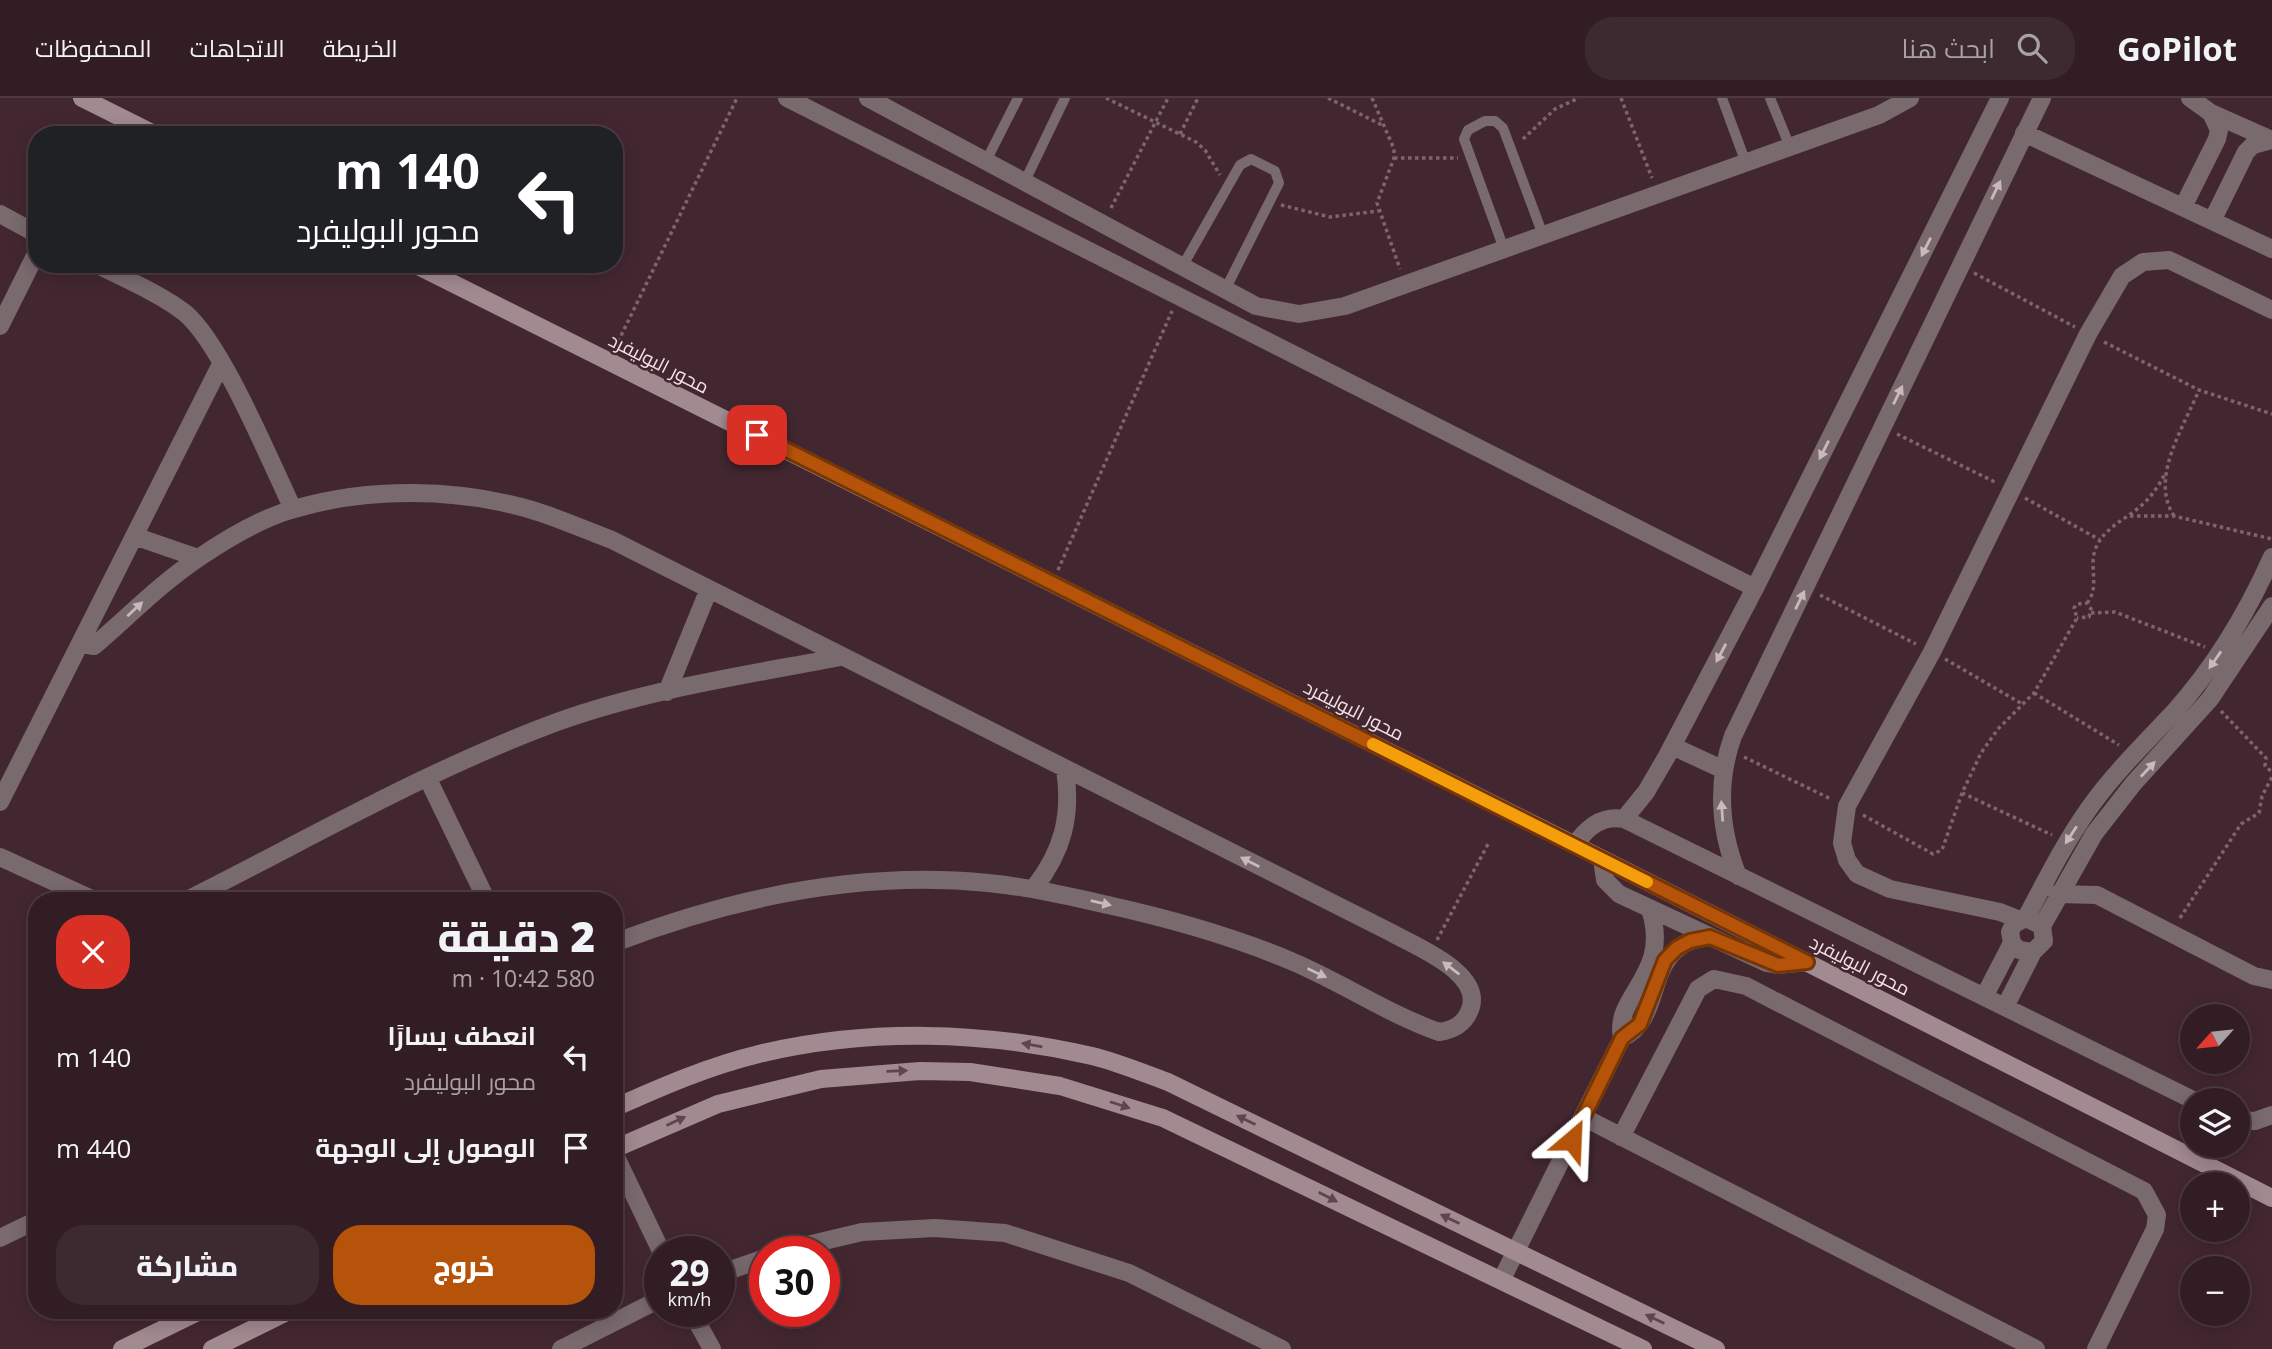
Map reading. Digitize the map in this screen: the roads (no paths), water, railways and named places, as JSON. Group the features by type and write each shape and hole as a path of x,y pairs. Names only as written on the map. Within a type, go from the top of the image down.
{"street":[{"path":"82,98 138,126"},
{"path":"787,98 1755,588"},
{"path":"868,98 1256,306 1299,314 1330,310 1406,284 1879,115 1910,98"},
{"path":"1624,819 1646,792 1755,588 2000,98"},
{"path":"1738,876 1723,824 1724,770 1728,750 2042,98"},
{"path":"2190,98 2211,113 2272,140"},
{"path":"2183,207 2219,130 2211,113"},
{"path":"2024,133 2272,249"},
{"path":"2212,221 2246,152 2253,145 2272,140"},
{"path":"2202,169 2231,181"},
{"path":"0,214 28,229"},
{"path":"2005,1007 2033,951 2044,941 1989,910 1890,889 1857,874 1847,860 1842,843 1847,806 1932,652 2088,334 2122,276 2143,262 2161,260 2185,266 2272,310"},
{"path":"0,326 28,270"},
{"path":"112,273 185,314 200,329 221,364 293,509"},
{"name":"محور البوليفرد","path":"432,273 1575,845 2272,1198"},
{"path":"0,802 221,364"},
{"path":"82,644 90,647 96,645 154,591 222,542 293,509 346,498 403,494 490,500 533,510 612,540 1430,954 1461,975 1471,993 1468,1014 1450,1031 1439,1032 1290,961 1177,920 1034,888 942,880 895,880 815,887 713,910 623,940"},
{"path":"134,536 198,558"},
{"path":"1984,997 2066,842 2091,805 2176,709 2220,653 2272,557"},
{"path":"667,692 709,589"},
{"path":"2033,951 2019,950 2022,928 2057,894 2107,817 2210,699 2248,646 2272,606"},
{"path":"2230,637 2248,646"},
{"path":"203,892 428,779 558,722 667,692 841,657"},
{"path":"1672,746 1724,770"},
{"path":"1034,888 1050,868 1061,845 1068,820 1069,794 1065,769"},
{"path":"428,779 483,892"},
{"path":"2091,805 2107,817"},
{"path":"1575,845 1587,830 1603,820 1611,817 1624,819 2180,1094"},
{"path":"0,857 74,892"},
{"path":"1602,859 1603,873 1609,886 1650,909 1778,965 1807,962"},
{"path":"2074,864 2097,895"},
{"path":"2057,894 2097,895 2254,976 2272,980"},
{"path":"1642,999 1657,946 1650,909"},
{"path":"1502,1279 1622,1038 1622,1017 1642,999 1671,953 1690,941 1710,937"},
{"path":"1621,1137 1691,998 1698,989 1714,979 1735,981 2144,1191 2157,1215 2155,1229 2096,1349"},
{"path":"623,1104 709,1069 758,1054 816,1043 920,1036 1024,1043 1094,1057 1168,1082 1716,1349"},
{"path":"623,1147 718,1104 821,1079 920,1071 1020,1078 1060,1086 1163,1118 1643,1349"},
{"path":"2250,1121 2272,1115"},
{"path":"1583,1117 2036,1349"},
{"path":"623,1170 654,1236"},
{"path":"0,1238 28,1224"},
{"path":"840,1237 862,1232 935,1228 1005,1233 1129,1273 1282,1349"},
{"path":"623,1318 644,1307"},
{"path":"122,1349 184,1319"},
{"path":"212,1349 273,1319"},
{"path":"561,1349 620,1319"},
{"path":"700,1327 712,1349"}],"lane":[{"path":"985,163 1018,98"},
{"path":"1024,183 1065,98"},
{"path":"1722,98 1746,163"},
{"path":"1770,98 1790,147"},
{"path":"1504,249 1471,159 1465,134 1472,126 1485,121 1500,124 1544,235"},
{"path":"1182,267 1240,165 1251,159 1277,173 1279,183 1225,290"}]}
